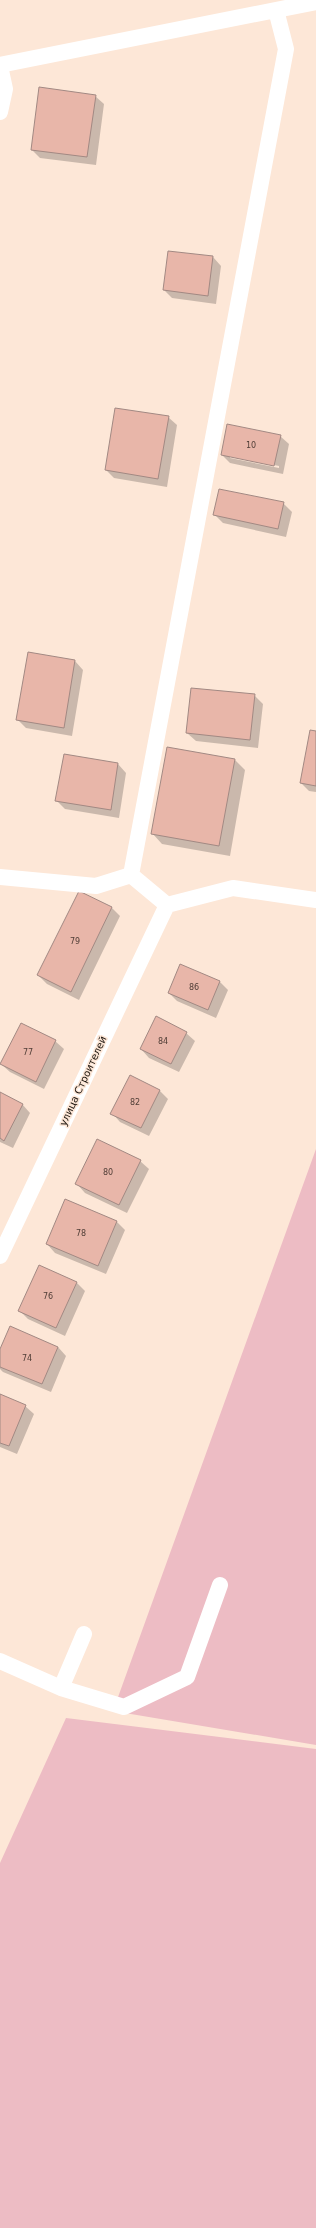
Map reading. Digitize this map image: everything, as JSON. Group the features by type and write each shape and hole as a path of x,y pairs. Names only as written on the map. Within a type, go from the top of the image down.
{"lane":[{"path":"0,112 5,89 0,65 316,2"},
{"path":"131,875 286,49 276,10"},
{"path":"0,877 96,886 131,875"},
{"path":"131,875 167,905 233,888 316,900"},
{"name":"улица Строителей","path":"0,1256 167,905"},
{"path":"0,1661 61,1688 124,1707 187,1677 220,1585"},
{"path":"61,1688 84,1634"}],"shaded area":[{"path":"316,1149 316,1745 113,1711"},
{"path":"66,1718 316,1749 316,2228 0,2228 0,1863"}],"building":[{"path":"39,87 96,95 87,157 31,150"},
{"path":"168,251 213,256 208,296 163,290"},
{"path":"115,408 169,416 158,479 105,470"},
{"path":"227,424 281,435 274,466 221,455"},
{"path":"219,489 284,502 278,529 213,515"},
{"path":"28,652 75,660 64,728 16,720"},
{"path":"191,688 255,694 250,740 186,733"},
{"path":"310,730 316,731 316,786 300,783"},
{"path":"167,747 235,759 219,846 151,834"},
{"path":"64,754 118,763 111,810 55,801"},
{"path":"79,891 112,907 71,992 37,975"},
{"path":"180,964 220,981 208,1010 168,993"},
{"path":"156,1016 187,1032 171,1064 140,1049"},
{"path":"21,1023 56,1040 36,1082 0,1064"},
{"path":"130,1075 160,1090 141,1128 110,1114"},
{"path":"0,1092 23,1104 4,1141 0,1138"},
{"path":"97,1139 141,1160 119,1205 75,1184"},
{"path":"65,1199 117,1221 98,1266 46,1244"},
{"path":"39,1265 77,1282 56,1328 18,1311"},
{"path":"10,1326 58,1347 42,1384 0,1367 0,1349"},
{"path":"0,1394 26,1405 9,1446 0,1443"}]}
